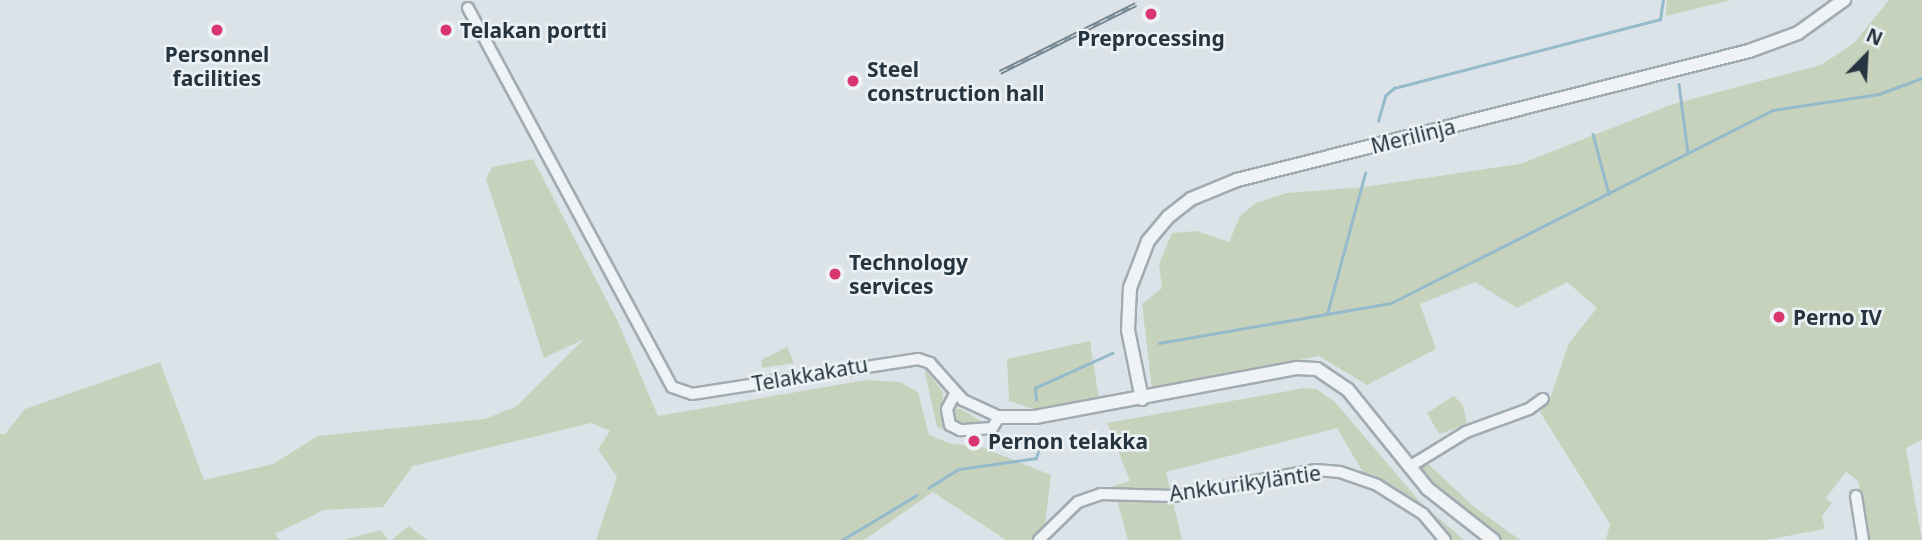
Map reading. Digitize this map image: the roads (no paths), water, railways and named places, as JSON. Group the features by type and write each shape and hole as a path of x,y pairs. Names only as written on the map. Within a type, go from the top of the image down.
{"street":[{"name":"Merilinja","path":"1142,399 1128,330 1130,288 1148,241 1168,216 1191,199 1237,180 1749,51 1798,33 1844,0"},
{"name":"Telakkakatu","path":"468,8 672,387 692,394 909,358 930,363 955,394 999,417 1035,417 1297,368 1317,369 1348,390 1409,467 1448,507 1493,540"},
{"path":"955,394 947,409 954,428 987,430 999,417"},
{"path":"1409,467 1466,432 1529,409 1543,399"},
{"name":"Ankkurikyläntie","path":"1039,540 1078,502 1101,494 1174,496 1327,470 1377,485 1423,514 1445,540"},
{"path":"1856,496 1863,540"}],"waterway":[{"path":"1378,121 1385,96 1394,88 1660,19 1663,0"},
{"path":"1159,343 1391,303 1773,110 1879,94 1922,78"},
{"path":"1679,84 1688,153"},
{"path":"1593,134 1609,194"},
{"path":"1327,314 1365,173"},
{"path":"1036,400 1035,388 1112,353"},
{"path":"928,488 959,469 1036,458 1041,442"},
{"path":"842,540 917,495"}],"railway":[{"path":"1000,72 1136,4"}],"place":[{"name":"Preprocessing","path":"1151,14"},
{"name":"Personnel facilities","path":"217,30"},
{"name":"Telakan portti","path":"446,30"},
{"name":"Steel construction hall","path":"853,81"},
{"name":"Technology services","path":"835,274"},
{"name":"Perno IV","path":"1779,317"},
{"name":"Pernon telakka","path":"974,441"}]}
